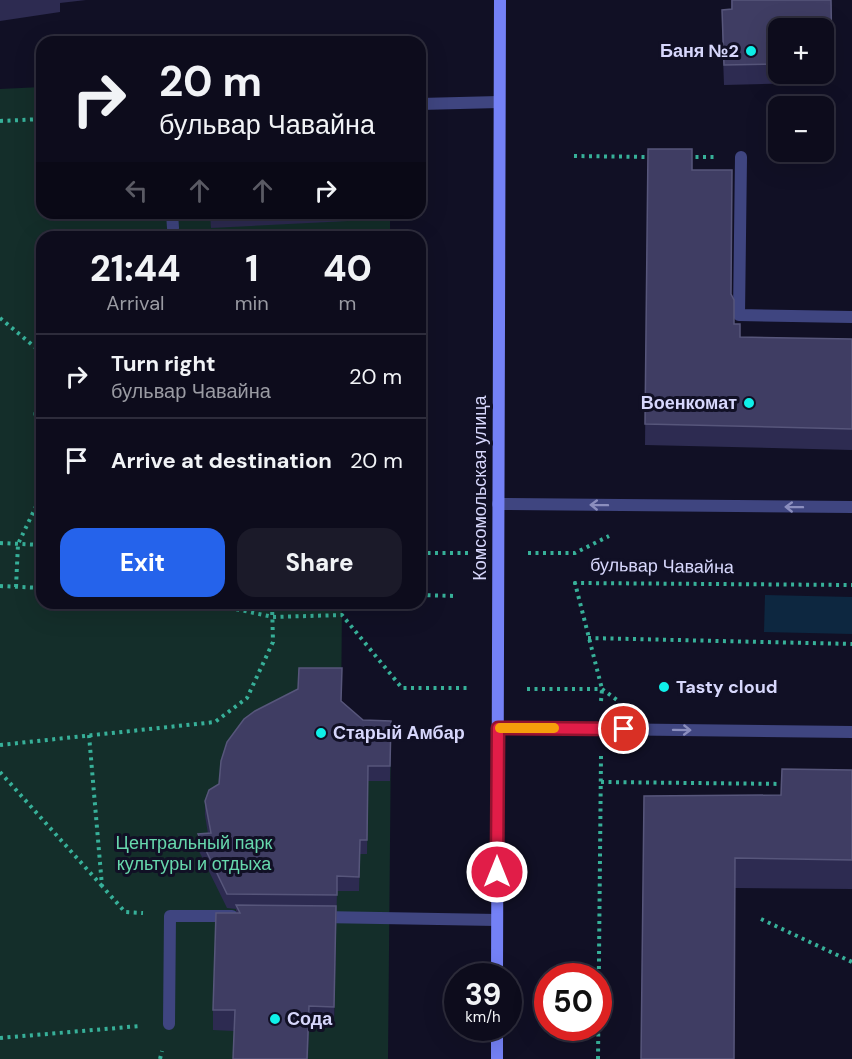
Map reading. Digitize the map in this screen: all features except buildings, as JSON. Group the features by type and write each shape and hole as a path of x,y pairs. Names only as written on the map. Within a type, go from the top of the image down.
{"main road":[{"name":"Комсомольская улица","path":"497,963 500,0"},
{"path":"497,1041 497,1059"}],"street":[{"path":"426,104 499,102"},
{"path":"741,157 739,315 852,317"},
{"path":"172,219 173,228"},
{"path":"498,504 852,507"},
{"path":"498,728 852,732"},
{"path":"169,1024 170,916 241,916"},
{"path":"312,917 497,920"}],"path":[{"path":"0,121 36,119"},
{"path":"574,156 660,157"},
{"path":"683,157 741,157"},
{"path":"0,318 36,348"},
{"path":"16,587 18,544 36,506"},
{"path":"426,553 575,553 616,532"},
{"path":"0,543 36,545"},
{"name":"бульвар Чавайна","path":"588,638 575,583 852,585"},
{"path":"0,586 36,588"},
{"path":"426,595 456,596"},
{"path":"0,745 215,722 247,698 273,642 272,609"},
{"path":"602,689 588,638 852,644"},
{"path":"88,735 102,886"},
{"path":"0,772 125,912 170,916"},
{"path":"598,1059 601,782 795,784"},
{"path":"761,919 852,962"},
{"path":"0,1038 169,1024"}],"green space":[{"name":"Центральный парк культуры и отдыха","path":"36,87 36,219 390,219 390,231 36,231 36,609 342,609 341,716 391,735 388,1059 0,1059 0,89"}],"water":[{"path":"765,595 852,597 852,634 764,632"}],"slow traffic":[{"path":"500,728 554,728"}],"place":[{"name":"Баня №2","path":"751,51"},
{"name":"Военкомат","path":"749,403"},
{"name":"Tasty cloud","path":"664,687"},
{"name":"Старый Амбар","path":"321,733"},
{"name":"Сода","path":"275,1019"}],"route":[{"path":"497,872 498,728 624,729"}]}
